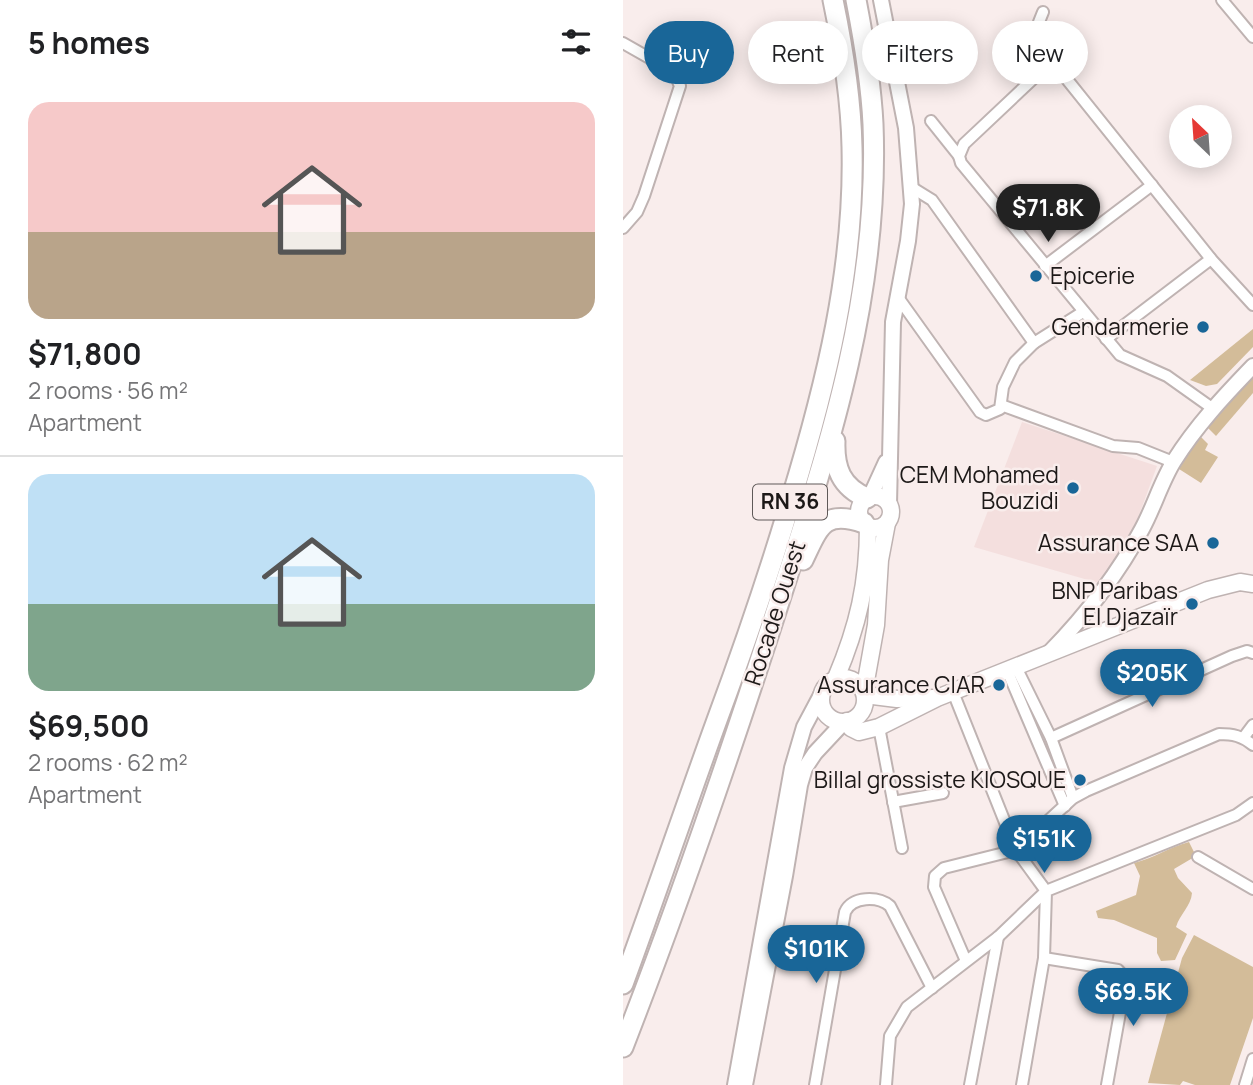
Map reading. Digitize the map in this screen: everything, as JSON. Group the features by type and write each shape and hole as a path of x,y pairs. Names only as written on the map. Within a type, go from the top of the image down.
{"highway":[{"name":"Rocade Ouest","path":"623,984 764,588 805,453 834,340 849,230 852,147 846,73 834,0"},
{"name":"Rocade Ouest","path":"623,1047 691,862 786,582 835,421 861,313 872,210 873,121 856,0"},
{"path":"835,421 834,450 837,471 851,490 869,498"},
{"path":"786,582 797,571 817,531 826,521 840,517 866,525"},
{"path":"623,952 648,918"}],"main road":[{"path":"836,678 849,648 863,599 867,569 866,525 859,510 869,498 883,498 889,504 891,514 880,560 876,625 863,709 859,715 845,722"},
{"path":"866,525 878,528 887,523"},
{"path":"937,698 897,699 864,693 856,681 836,678 829,682 820,702 825,714 845,722 859,732 879,727 937,698 1208,590 1240,582 1253,584"}],"street":[{"path":"881,0 906,128 911,187 911,221 891,346 889,504"},
{"path":"1223,1 1253,37"},
{"path":"1039,21 1043,12"},
{"path":"623,43 674,72 680,86 644,196 637,212 623,228"},
{"path":"959,156 964,144 1028,84"},
{"path":"1071,84 1211,259 1253,305"},
{"path":"931,121 959,156 961,163 1120,355 1167,376 1212,408"},
{"path":"1045,266 1152,185"},
{"path":"911,187 932,200 1034,343"},
{"path":"1106,339 1211,259"},
{"path":"897,296 980,412 986,415 994,414 1001,405 1003,387 1015,362 1034,343 1083,312"},
{"path":"1048,654 1087,613 1116,574 1143,527 1173,463 1212,408 1253,366"},
{"path":"1001,405 1113,446 1138,447 1173,463"},
{"path":"869,498 880,479 890,451"},
{"path":"1087,613 1086,629 1089,639"},
{"path":"1051,738 1232,656 1247,651 1253,653"},
{"path":"1011,668 1051,738 1069,802"},
{"path":"1011,668 1069,802"},
{"path":"953,692 1016,850 1046,891 1044,958 1022,1085"},
{"path":"735,1085 792,768 804,727 821,695"},
{"path":"745,1085 800,785 805,768 814,753 845,722"},
{"path":"966,961 934,887 935,876 944,868 1016,850 1069,802 1219,734 1231,734 1248,741 1253,725"},
{"path":"879,727 902,848"},
{"path":"893,802 943,793"},
{"path":"886,1085 890,1036 907,1007 998,937 1046,891 1236,815 1253,803"},
{"path":"1198,857 1253,889"},
{"path":"814,1085 845,912 852,901 885,901 890,906 932,988"},
{"path":"970,1085 998,937"},
{"path":"1044,958 1118,970 1124,974 1126,979 1107,1085"},
{"path":"1247,1083 1253,1059"}],"shaded area":[{"path":"1253,329 1253,347 1217,384 1206,386 1190,380"},
{"path":"1253,376 1253,393 1216,436 1208,428"},
{"name":"CEM Mohamed Bouzidi","path":"1022,422 1157,466 1127,548 1102,584 974,547"},
{"path":"1200,436 1208,444 1205,450 1218,457 1201,483 1179,469"},
{"path":"1189,842 1196,856 1174,869 1178,878 1192,893 1176,927 1187,934 1175,960 1161,961 1157,953 1157,938 1114,920 1098,918 1096,911 1136,895 1140,876 1134,863"},
{"path":"1194,935 1253,967 1253,1018 1230,1085 1195,1085 1183,1081 1180,1085 1148,1083 1182,958"}],"place":[{"name":"Epicerie","path":"1036,276"},
{"name":"Gendarmerie","path":"1203,327"},
{"name":"CEM Mohamed Bouzidi","path":"1073,488"},
{"name":"Assurance SAA","path":"1213,543"},
{"name":"BNP Paribas El Djazaïr","path":"1192,604"},
{"name":"Assurance CIAR","path":"999,685"},
{"name":"Billal grossiste KIOSQUE","path":"1080,780"}]}
